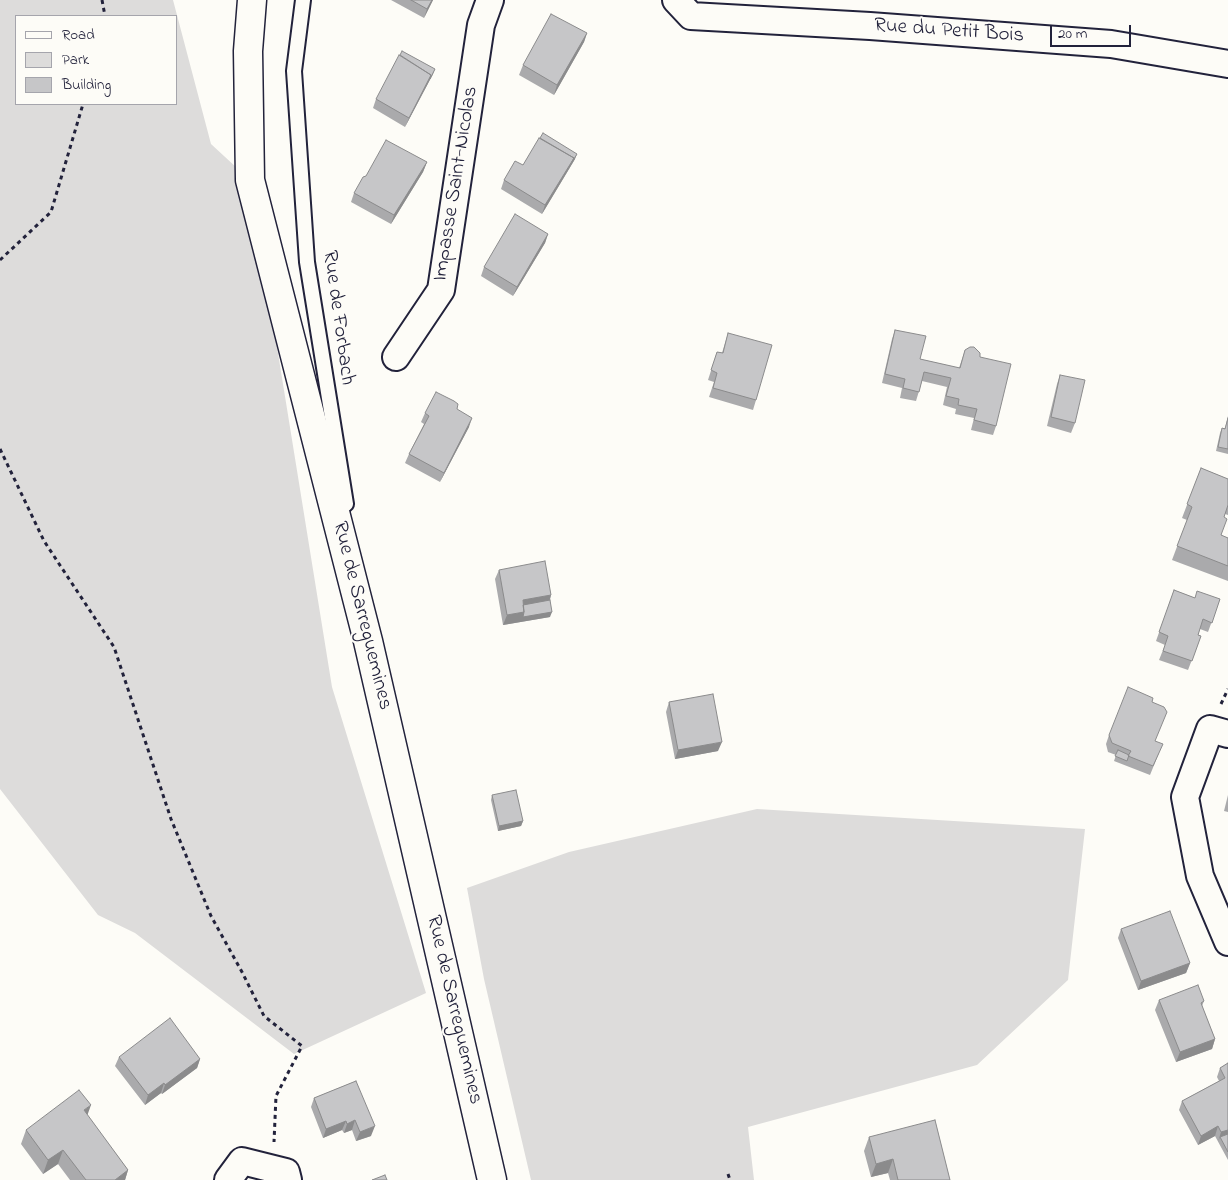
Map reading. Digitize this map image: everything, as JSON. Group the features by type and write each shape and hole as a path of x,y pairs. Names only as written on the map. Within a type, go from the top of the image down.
{"main road":[{"name":"Rue de Sarreguemines","path":"244,0 248,50 250,180 368,641 492,1180"},
{"name":"Rue de Sarreguemines","path":"248,50 252,0"}],"street":[{"name":"Impasse Saint-Nicolas","path":"396,356 442,290 481,25 490,0"},
{"name":"Rue du Petit Bois","path":"676,0 691,16 870,26 1111,44 1228,64"},
{"path":"1228,734 1210,729 1184,797 1200,876 1228,942"},
{"path":"235,1170 287,1176"}],"lane":[{"name":"Rue de Forbach","path":"303,0 294,71 307,262 368,641"}],"path":[{"path":"102,0 105,15"},
{"path":"0,260 51,212 83,105"},
{"path":"0,449 44,541 114,647 170,819 211,916 264,1016 302,1046 276,1096 274,1142 287,1176"},
{"path":"728,1174 730,1180"}],"green space":[{"path":"0,0 173,0 177,15 15,15 15,105 178,105 178,19 211,144 250,180 332,687 426,993 294,1054 135,933 98,915 0,789"},
{"path":"757,809 1085,829 1068,980 977,1065 748,1127 754,1180 531,1180 484,979 467,888 569,852"}],"building":[{"path":"411,0 432,0 427,9"},
{"path":"551,14 587,33 557,85 523,65"},
{"path":"402,51 435,69 430,79 431,75 400,55"},
{"path":"399,55 431,75 409,118 376,99"},
{"path":"543,133 577,154 572,162 574,158 540,138"},
{"path":"539,138 574,158 545,205 504,180 515,161 523,165"},
{"path":"386,140 427,162 394,215 354,193"},
{"path":"515,214 548,234 517,287 484,267"},
{"path":"895,330 926,336 920,359 960,368 965,350 974,347 980,353 980,357 1011,364 996,426 974,420 977,409 958,405 959,399 946,396 951,378 924,372 919,392 903,388 905,379 885,374"},
{"path":"728,333 772,345 756,400 713,388 717,373 711,370 717,352 723,353"},
{"path":"1060,375 1085,380 1075,423 1051,417"},
{"path":"436,392 454,401 458,404 457,409 472,418 444,473 409,454 429,416 425,413"},
{"path":"1228,418 1228,449 1218,447 1222,428 1225,429"},
{"path":"1201,468 1228,479 1228,505 1224,517 1227,519 1221,535 1228,538 1228,566 1177,546 1192,507 1187,504"},
{"path":"545,561 551,595 523,600 524,612 507,615 499,570"},
{"path":"1174,590 1195,598 1197,591 1220,599 1212,623 1203,619 1198,635 1201,636 1192,661 1163,651 1168,636 1159,632"},
{"path":"550,600 552,612 523,617 523,605"},
{"path":"1128,687 1153,698 1152,702 1164,707 1167,712 1155,741 1163,744 1153,766 1128,756 1131,751 1112,743 1109,735"},
{"path":"713,694 722,742 678,750 669,702"},
{"path":"1118,750 1129,755 1127,761 1115,756"},
{"path":"516,790 523,821 499,826 492,795"},
{"path":"1170,911 1190,963 1141,981 1121,929"},
{"path":"1198,985 1204,1001 1201,1003 1215,1039 1180,1052 1159,1000"},
{"path":"170,1018 200,1059 148,1095 119,1057"},
{"path":"1228,1063 1228,1130 1221,1132 1218,1126 1201,1136 1182,1101 1225,1078 1220,1068"},
{"path":"356,1081 375,1126 360,1132 355,1120 347,1124 346,1121 326,1129 314,1098"},
{"path":"79,1090 91,1105 84,1110 128,1170 115,1180 86,1180 63,1150 48,1160 26,1130"},
{"path":"935,1120 950,1180 898,1180 893,1159 876,1164 869,1137"},
{"path":"1228,1134 1228,1152 1220,1137"},
{"path":"385,1175 387,1180 372,1180"}]}
